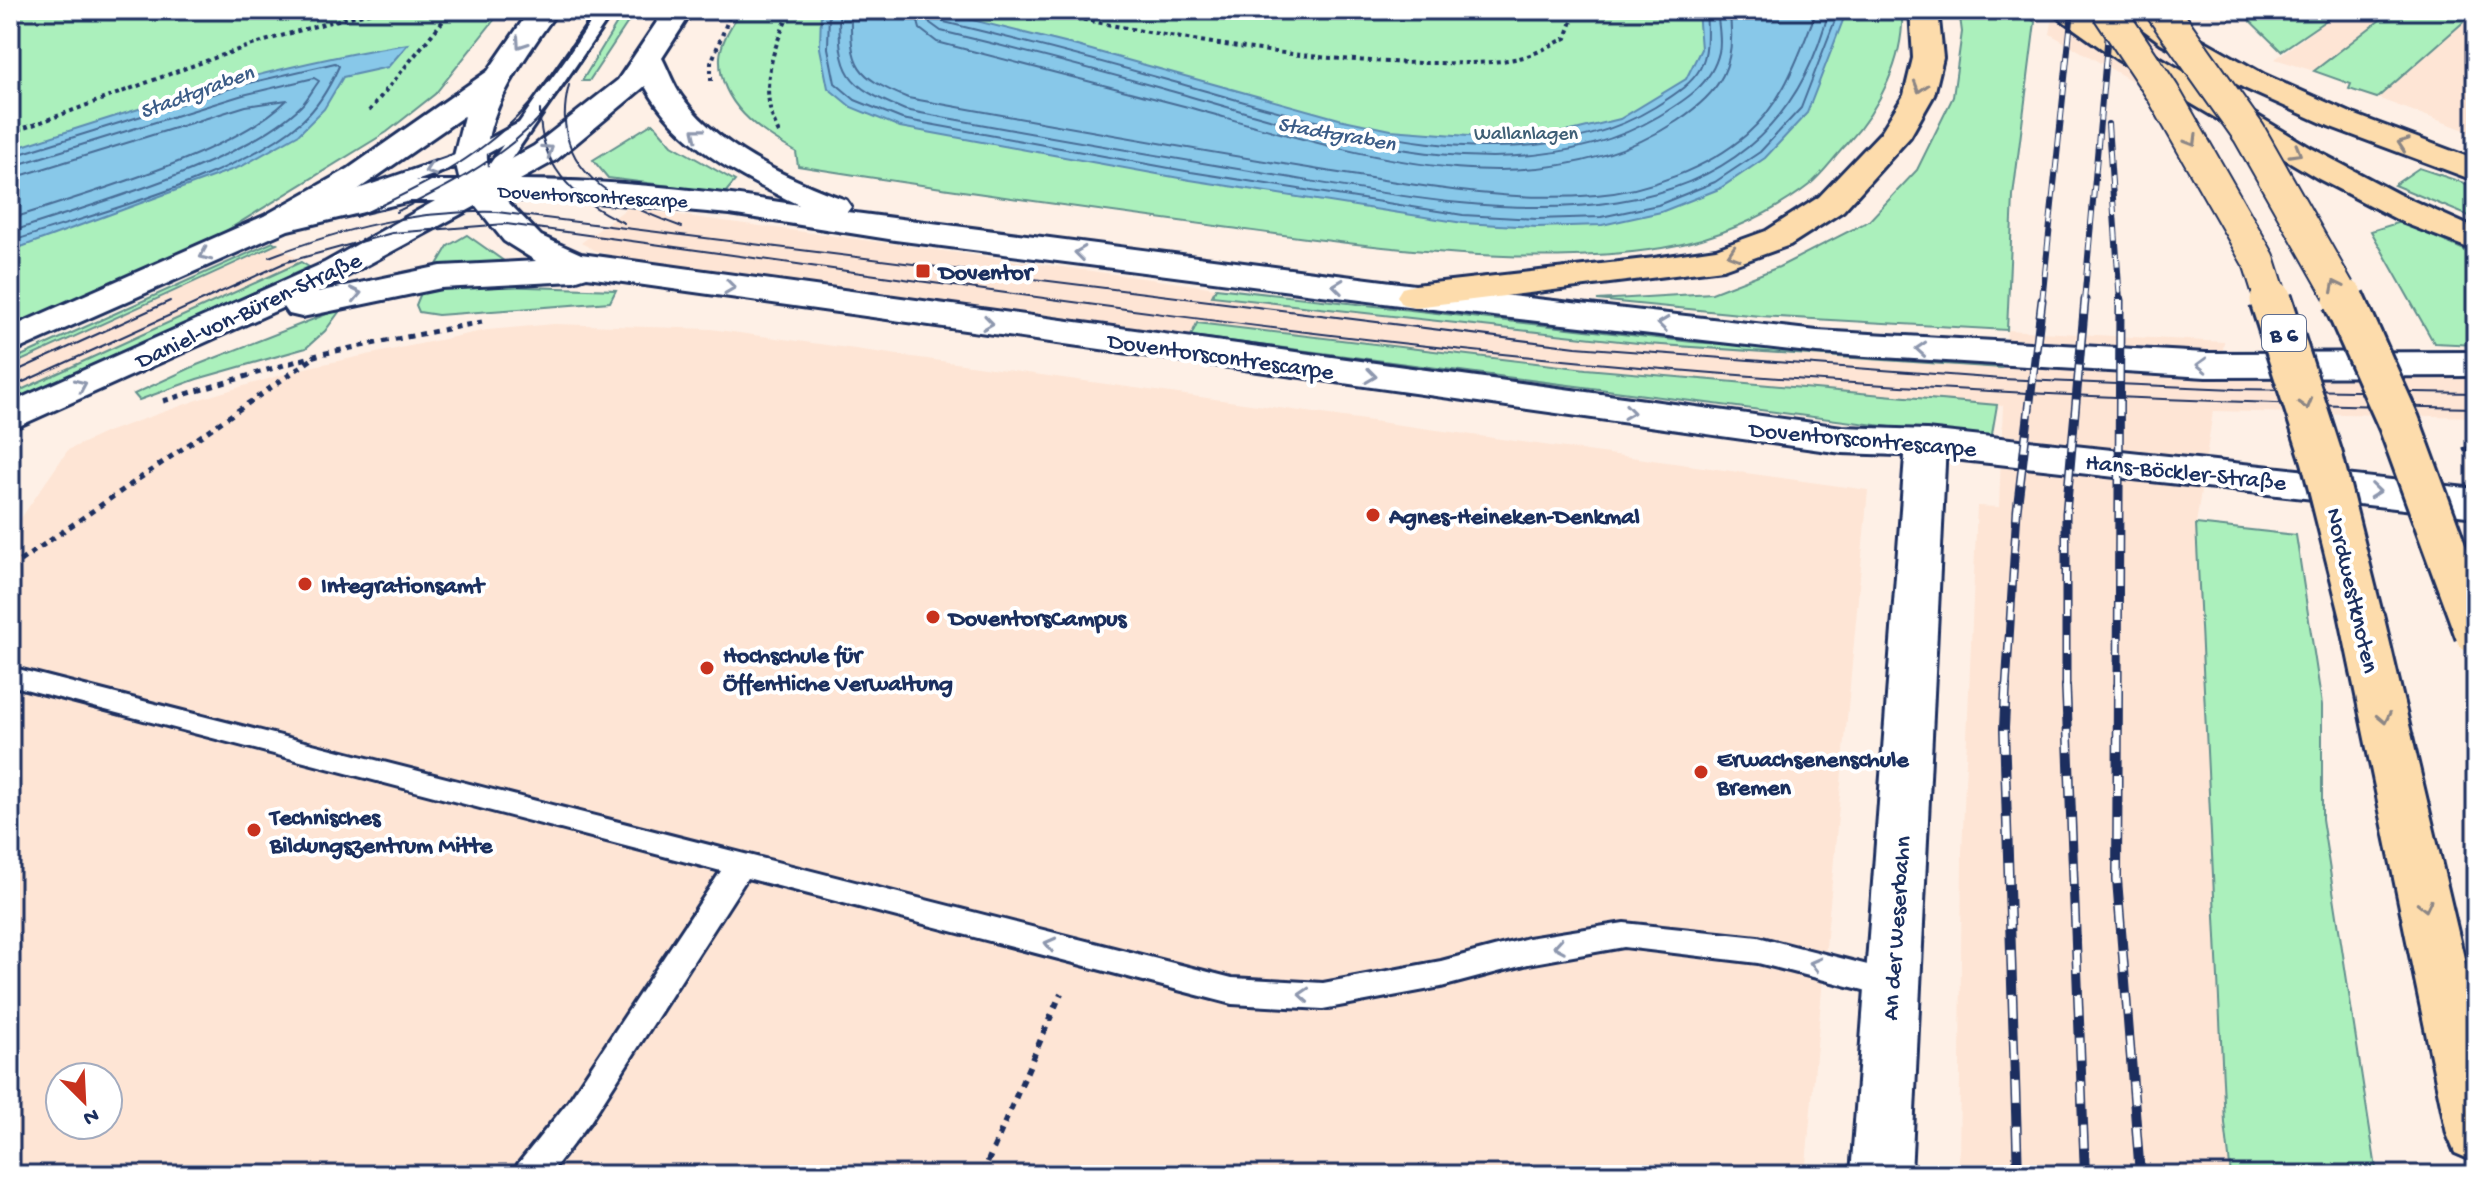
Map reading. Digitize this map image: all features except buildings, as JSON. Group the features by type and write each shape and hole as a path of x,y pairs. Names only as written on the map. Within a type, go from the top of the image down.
{"main road":[{"path":"544,10 498,77 470,156 481,190 565,139 629,86 649,60 679,10"},
{"path":"1415,296 1654,269 1723,258 1778,238 1831,204 1894,137 1919,95 1928,58 1924,10"},
{"path":"2062,10 2115,47 2314,163 2436,226 2476,241"},
{"name":"Nordwestknoten","path":"2108,10 2151,75 2259,261 2291,353 2355,590 2476,1134"},
{"path":"2131,10 2236,75 2333,118 2476,171"},
{"path":"2162,10 2285,190 2371,355 2476,633"},
{"name":"Doventorscontrescarpe","path":"649,60 656,83 681,118 732,158 821,202 895,230"},
{"path":"10,342 276,223 360,176 498,77"},
{"name":"Doventorscontrescarpe","path":"481,190 512,233 549,257 604,270 1842,440 1991,449"},
{"name":"Daniel-von-Büren-Straße","path":"10,418 336,270 481,190"},
{"name":"Doventorscontrescarpe","path":"276,223 410,191 572,190 700,201 895,230 1415,296 1817,342 2206,365 2476,364"},
{"path":"198,332 441,277 604,270"},
{"name":"An der Weserbahn","path":"1881,1175 1926,443"},
{"name":"Hans-Böckler-Straße","path":"1991,449 2476,503"}],"lane":[{"path":"481,190 606,10"},
{"path":"276,223 470,156 526,126"},
{"path":"10,676 1232,991 1323,996 1441,974 1528,951 1624,935 1758,950 1891,984"},
{"path":"529,1175 579,1112 741,864"}],"path":[{"path":"10,133 91,107 191,64 311,26 383,10"},
{"path":"365,116 452,10"},
{"path":"711,88 711,63 732,10"},
{"path":"788,138 778,133 768,116 767,84 772,49 791,10"},
{"path":"1036,10 1157,35 1384,62 1478,64 1528,58 1554,46 1569,35 1576,10"},
{"name":"Daniel-von-Büren-Straße","path":"160,402 250,371 404,334"},
{"path":"10,568 319,354"},
{"path":"982,1175 1079,952"}],"shaded area":[{"path":"2054,10 2172,10 2174,105 2050,34"},
{"path":"2341,10 2393,10 2314,71 2275,59"},
{"path":"2476,11 2476,134 2377,98"},
{"path":"627,208 1216,288 1213,296 1647,344 2005,368 2007,330 2224,342 2219,376 2476,378 2476,417 2213,411 2196,524 2225,1123 2231,1175 1959,1175 1962,853 1977,506 1999,507 2003,406 1586,369 1197,323 1191,336 632,260 598,252 581,243"},
{"path":"277,244 301,262 10,395 10,366"},
{"name":"DoventorsCampus","path":"554,324 711,329 1868,490 1805,1175 10,1175 10,534 68,450 107,432 203,398 309,367 487,330"}],"green space":[{"path":"10,10 502,10 435,94 387,132 221,234 10,331"},
{"path":"625,10 636,10 589,81 582,81"},
{"name":"Wallanlagen","path":"741,10 1902,10 1902,28 1888,82 1870,115 1824,171 1793,197 1739,226 1701,239 1662,248 1555,257 1442,252 1330,241 798,166 796,152 756,125 734,102 726,88 721,73 721,51"},
{"path":"1959,10 2019,10 2035,22 2013,196 2007,330 1760,316 1597,300 1712,293 1779,267 1869,221 1917,170 1953,97 1962,32"},
{"path":"2239,10 2341,10 2281,51"},
{"path":"2393,10 2476,11 2377,98 2349,89 2351,84 2314,71"},
{"path":"653,123 672,145 735,181 725,193 608,178 593,160"},
{"path":"2419,168 2476,187 2476,219 2394,185"},
{"path":"2400,222 2476,255 2476,345 2434,343 2371,231"},
{"path":"467,235 508,264 435,268 448,246"},
{"path":"273,242 277,244 10,366 10,361"},
{"path":"301,262 309,267 10,405 10,395"},
{"path":"474,285 616,290 610,302 438,315 419,312 416,305 423,288"},
{"path":"1216,288 1692,342 2001,363 2001,368 1647,344 1212,296"},
{"path":"342,308 325,331 306,348 197,379 139,400 134,394 197,365"},
{"path":"1197,323 1586,369 1997,405 1991,440 1191,336"},
{"path":"2196,524 2296,535 2322,705 2322,819 2377,1175 2231,1175 2225,1123"}],"water":[{"name":"Stadtgraben","path":"821,10 932,10 1077,46 1339,119 1391,130 1507,139 1571,131 1620,119 1686,79 1701,49 1698,10 1847,10 1807,113 1765,158 1719,189 1661,212 1602,225 1537,227 1463,223 1190,180 900,127 851,107 828,88 820,48"},
{"path":"408,44 388,67 343,77 324,109 299,134 242,166 10,251 10,150 257,75"}],"tram line":[{"path":"356,217 443,173 503,130 542,89 598,10"},
{"path":"540,117 615,10"},
{"path":"569,85 565,114 568,139 577,160 592,178 611,193 682,227"},
{"path":"540,110 540,117"},
{"path":"396,212 481,166 540,117"},
{"path":"540,117 546,148 553,165 564,179 590,204 624,223"},
{"path":"269,257 325,237 381,223 438,214 497,212 1576,347 2002,379 2235,389 2476,393"},
{"path":"287,262 392,233 506,224 1014,294 1522,356 1760,377 1999,392 2476,408"},
{"path":"287,262 291,260"},
{"path":"10,388 287,262"},
{"path":"10,374 170,301"}],"railway":[{"path":"2042,302 2072,10"},
{"path":"2084,302 2110,10"},
{"path":"2108,124 2120,302"},
{"path":"2006,688 2017,510 2042,300"},
{"path":"2066,686 2066,513 2085,300"},
{"path":"2118,688 2120,302"},
{"path":"2006,686 2004,728 2018,1175"},
{"path":"2066,686 2085,1175"},
{"path":"2118,686 2117,879 2140,1175"}],"place":[{"name":"Doventor","path":"923,271"},
{"name":"Agnes-Heineken-Denkmal","path":"1373,515"},
{"name":"Integrationsamt","path":"305,584"},
{"name":"DoventorsCampus","path":"933,617"},
{"name":"Hochschule für Öffentliche Verwaltung","path":"707,668"},
{"name":"Erwachsenenschule Bremen","path":"1701,772"},
{"name":"Technisches Bildungszentrum Mitte","path":"254,830"}]}
